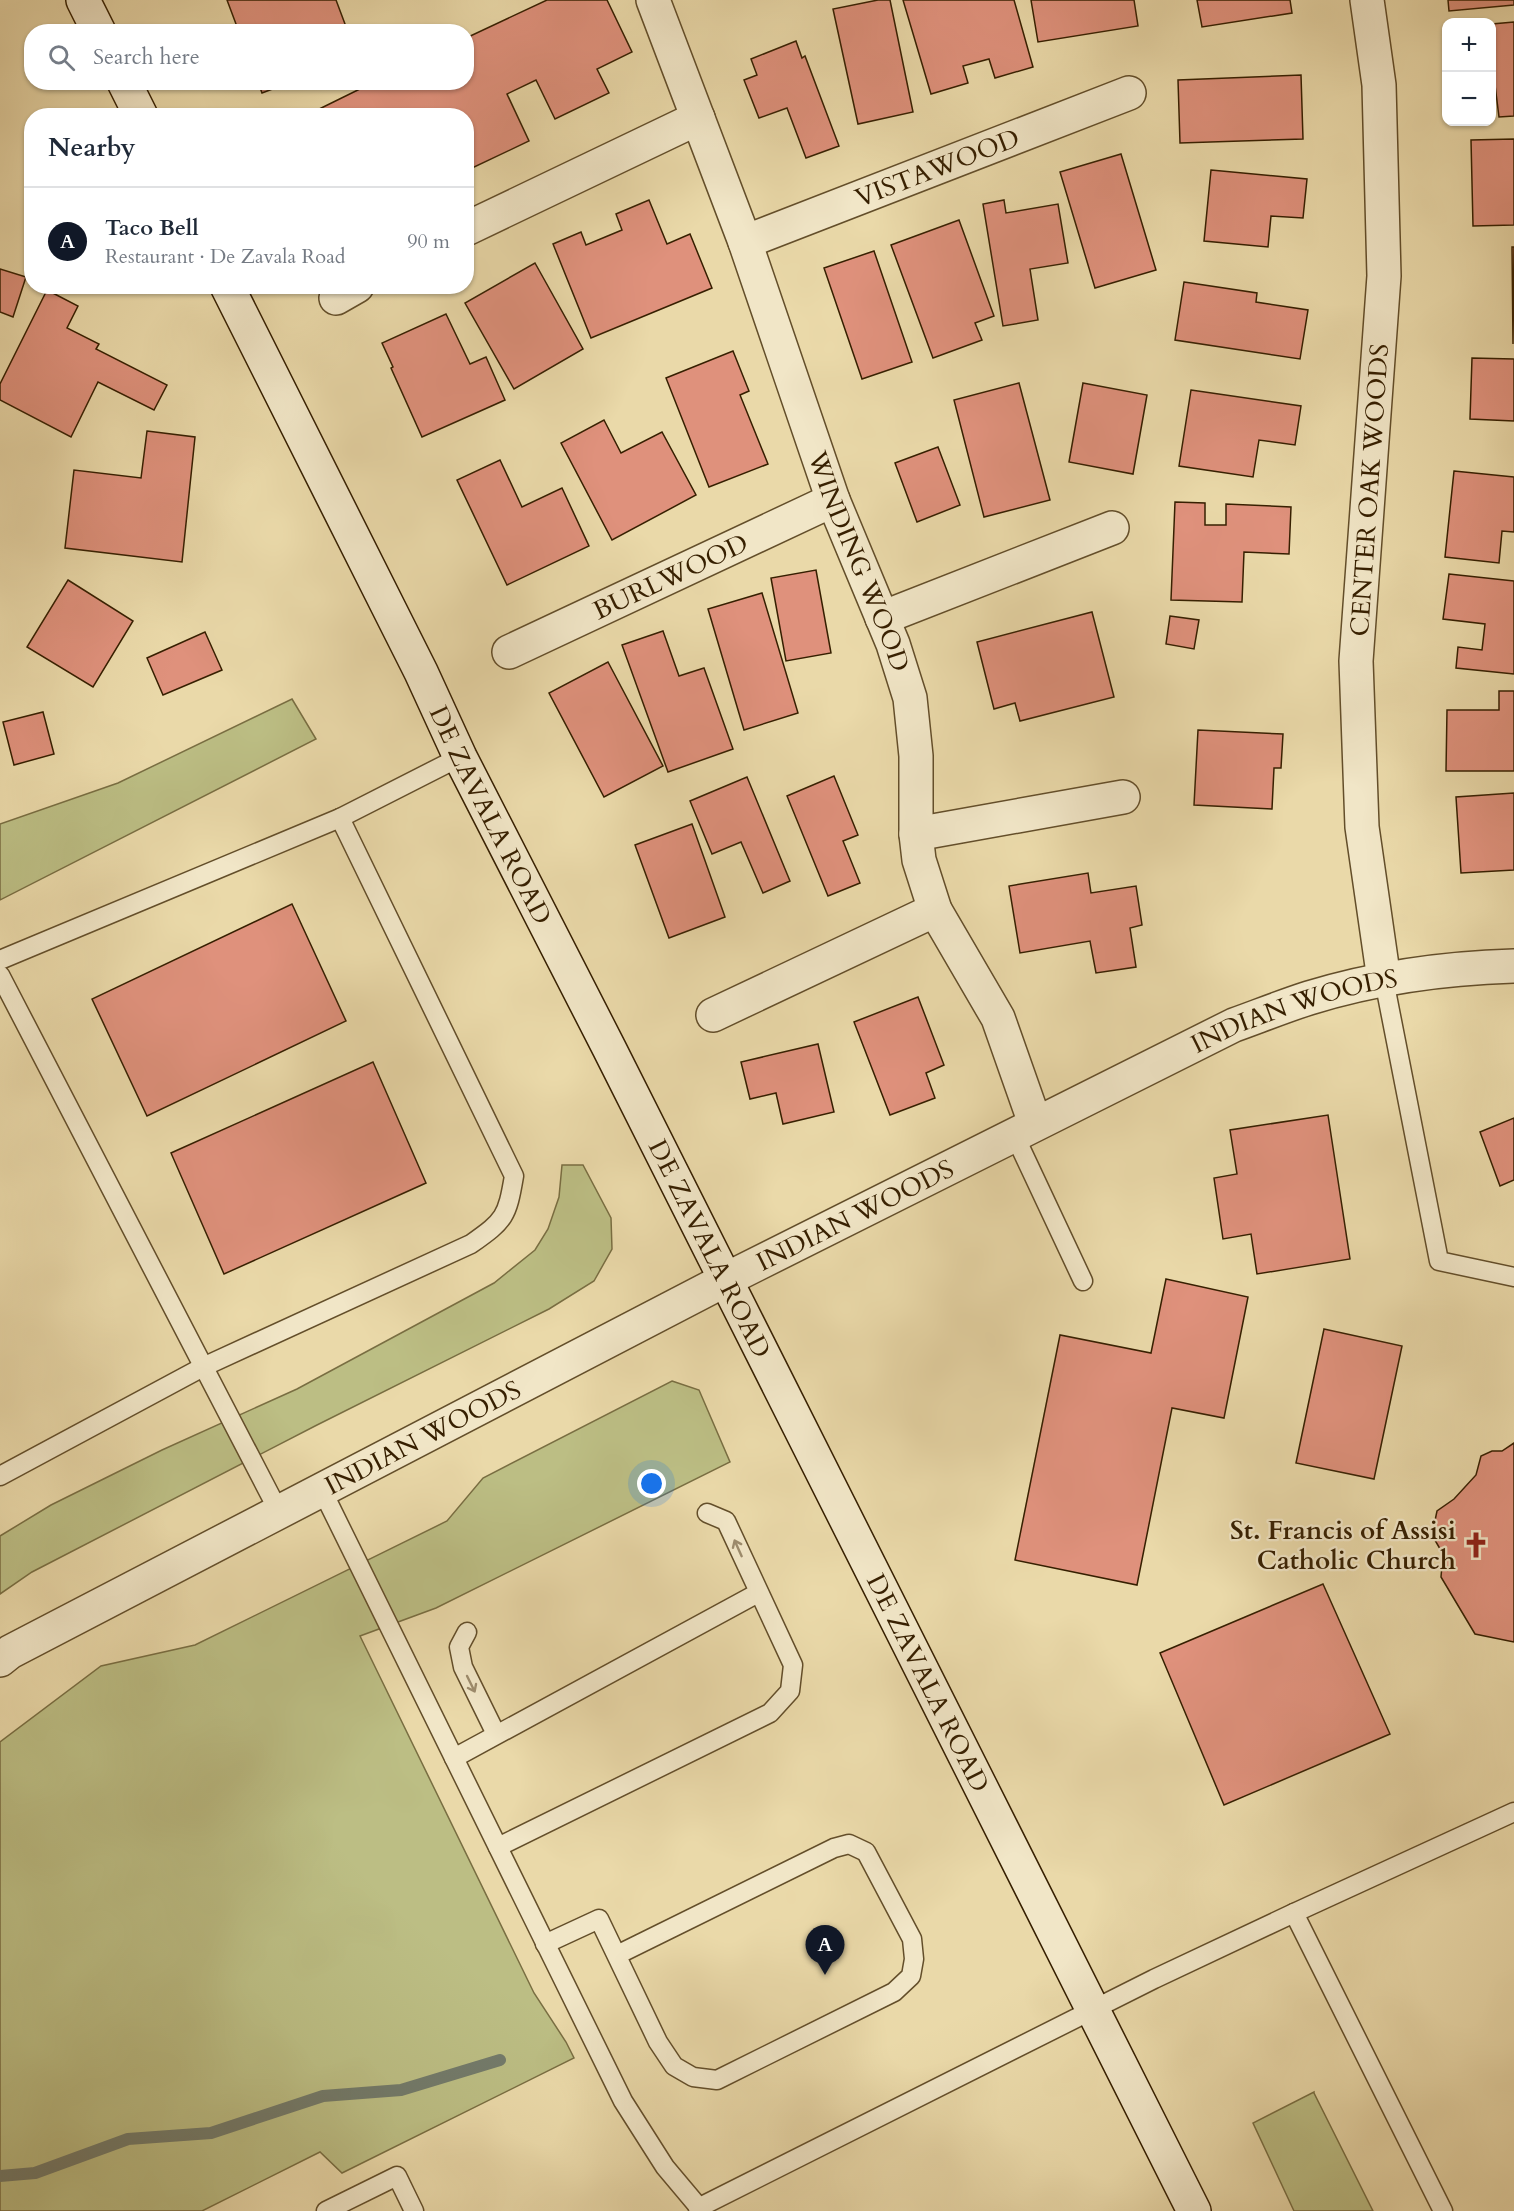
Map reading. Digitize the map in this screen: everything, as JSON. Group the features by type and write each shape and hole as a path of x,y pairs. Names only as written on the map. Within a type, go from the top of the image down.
{"street":[{"path":"83,0 95,24"},
{"name":"WINDING WOOD","path":"653,0 746,242 833,500 893,644 910,698 916,756 916,834 919,860 935,910 998,1018 1025,1129"},
{"name":"CENTER OAK WOODS","path":"1367,0 1379,85 1384,276 1356,661 1362,827 1384,980"},
{"path":"128,90 137,108"},
{"name":"VISTAWOOD","path":"746,242 1129,93"},
{"path":"474,225 698,118"},
{"name":"DE ZAVALA ROAD","path":"231,294 421,672 460,757 1194,2211"},
{"name":"BURLWOOD","path":"508,652 833,500"},
{"path":"882,618 1112,528"},
{"path":"916,834 1123,797"},
{"path":"713,1015 935,910"},
{"name":"INDIAN WOODS","path":"0,1660 10,1652 725,1280 1234,1025 1310,998 1384,980 1470,968 1514,966"}],"lane":[{"path":"0,960 340,818 460,757"},
{"path":"0,1476 203,1366 471,1244 497,1226 509,1206 514,1176 340,818"},
{"path":"0,975 279,1512"},
{"path":"1384,980 1439,1261 1514,1277"},
{"path":"1025,1129 1083,1281"},
{"path":"322,1490 623,2101 665,2167 700,2209 1093,2010 1294,1913 1514,1812"},
{"path":"498,1847 770,1713 790,1691 793,1665 726,1521 707,1512"},
{"path":"454,1758 758,1593"},
{"path":"467,1632 459,1647 463,1667 496,1734"},
{"path":"545,1944 599,1919 658,2042 674,2066 693,2077 717,2080 894,1992 911,1976 915,1959 912,1939 866,1852 849,1844 834,1848 617,1955"},
{"path":"1294,1913 1443,2211"},
{"path":"326,2211 397,2176 414,2211"}],"green space":[{"path":"292,699 316,739 0,900 0,824 118,783"},
{"path":"562,1165 583,1165 611,1218 612,1249 594,1281 549,1309 32,1572 0,1594 0,1536 51,1505 162,1450 297,1389 494,1283 535,1250 548,1229 559,1197"},
{"path":"672,1381 699,1390 730,1462 436,1608 360,1636 534,1993 574,2058 342,2173 320,2152 202,2211 0,2211 0,1742 101,1666 195,1645 447,1521 483,1478"},
{"path":"1314,2092 1373,2211 1294,2211 1253,2123"}],"building":[{"path":"227,0 336,0 345,24 236,24"},
{"path":"547,0 607,0 632,52 597,69 609,93 555,119 536,80 507,94 529,141 474,167 474,108 321,108 358,90 474,90 474,34"},
{"path":"878,0 890,0 913,112 858,124 833,9"},
{"path":"903,0 1014,0 1033,67 995,78 989,59 963,66 968,83 931,94"},
{"path":"1031,0 1134,0 1138,26 1038,42"},
{"path":"1197,0 1290,0 1292,13 1202,27"},
{"path":"1448,0 1514,0 1514,5 1449,11"},
{"path":"1514,22 1514,116 1499,117 1496,93 1496,24"},
{"path":"796,41 802,58 805,56 839,146 806,158 787,108 759,118 744,80 757,75 751,59"},
{"path":"1301,75 1303,139 1180,143 1178,80"},
{"path":"1514,139 1514,225 1473,226 1471,140"},
{"path":"1121,154 1156,270 1095,288 1060,172"},
{"path":"1211,170 1307,179 1303,218 1271,216 1268,247 1204,241"},
{"path":"649,200 667,244 690,234 712,288 591,338 553,244 581,232 586,245 622,230 616,214"},
{"path":"1004,200 1006,213 1058,204 1068,263 1030,269 1038,320 1003,326 983,204"},
{"path":"959,220 994,316 975,323 982,340 933,358 891,245"},
{"path":"1512,247 1514,247 1513,344"},
{"path":"874,251 912,362 862,379 824,268"},
{"path":"535,263 583,349 514,389 465,303"},
{"path":"0,269 24,276 24,283 13,317 0,312"},
{"path":"1184,282 1257,293 1256,302 1308,310 1300,359 1175,340"},
{"path":"45,294 55,294 78,306 67,328 99,344 96,349 167,385 154,410 98,382 71,437 0,400 0,384"},
{"path":"446,314 470,364 486,357 505,400 422,437 382,343"},
{"path":"733,351 749,391 740,395 768,464 709,487 666,378"},
{"path":"1472,358 1514,359 1514,421 1470,419"},
{"path":"1019,383 1050,500 984,517 954,400"},
{"path":"1083,383 1147,395 1133,474 1069,462"},
{"path":"1191,390 1301,406 1295,445 1259,440 1253,477 1179,466"},
{"path":"604,420 621,453 662,432 696,495 612,540 561,443"},
{"path":"147,431 195,437 182,562 65,548 74,470 141,478"},
{"path":"938,447 960,505 917,522 895,463"},
{"path":"500,460 522,507 562,488 589,546 507,585 457,480"},
{"path":"1454,471 1514,477 1514,532 1502,531 1499,563 1445,557"},
{"path":"1175,502 1205,503 1205,525 1226,525 1226,504 1291,507 1289,554 1244,552 1242,602 1171,600"},
{"path":"816,570 831,653 786,661 771,578"},
{"path":"1449,574 1514,581 1514,674 1456,668 1458,647 1482,650 1485,624 1443,619"},
{"path":"68,580 133,621 93,687 27,647"},
{"path":"762,593 798,713 744,730 708,609"},
{"path":"1092,612 1114,697 1020,721 1015,703 994,709 977,642"},
{"path":"1170,616 1199,620 1194,649 1166,644"},
{"path":"663,631 679,676 704,668 733,749 668,772 622,645"},
{"path":"205,632 222,670 163,695 147,658"},
{"path":"608,662 663,766 604,797 549,693"},
{"path":"1499,691 1514,691 1514,771 1446,771 1447,710 1499,710"},
{"path":"43,712 54,754 14,765 3,722"},
{"path":"1198,730 1283,734 1281,768 1274,768 1272,809 1194,805"},
{"path":"834,776 858,835 843,841 860,883 828,896 787,796"},
{"path":"747,777 790,881 763,893 741,842 712,854 690,801"},
{"path":"1514,793 1514,870 1461,873 1456,797"},
{"path":"692,824 725,917 669,938 635,845"},
{"path":"1088,873 1091,893 1136,886 1142,925 1130,928 1136,967 1096,973 1090,941 1020,953 1009,886"},
{"path":"292,904 346,1021 147,1116 92,999"},
{"path":"918,997 944,1065 926,1073 935,1098 890,1115 854,1022"},
{"path":"818,1044 834,1112 783,1124 776,1093 750,1099 741,1062"},
{"path":"373,1062 426,1183 224,1274 171,1153"},
{"path":"1328,1115 1350,1259 1257,1274 1251,1234 1223,1239 1214,1178 1237,1174 1230,1130"},
{"path":"1514,1118 1514,1180 1500,1186 1480,1132"},
{"path":"1166,1279 1248,1297 1224,1418 1172,1408 1137,1585 1015,1560 1060,1335 1151,1353"},
{"path":"1324,1329 1402,1346 1374,1479 1296,1463"},
{"name":"St. Francis of Assisi Catholic Church","path":"1514,1443 1514,1642 1475,1634 1441,1577 1443,1554 1432,1535 1437,1511 1454,1499 1476,1475 1481,1456 1492,1451 1502,1451"},
{"path":"1323,1584 1390,1734 1224,1805 1160,1653"}],"waterway":[{"path":"0,2176 35,2173 128,2139 211,2133 323,2096 401,2090 500,2060"}],"place":[{"name":"St. Francis of Assisi Catholic Church","path":"1476,1545"},
{"name":"Taco Bell","path":"825,1975"}]}
